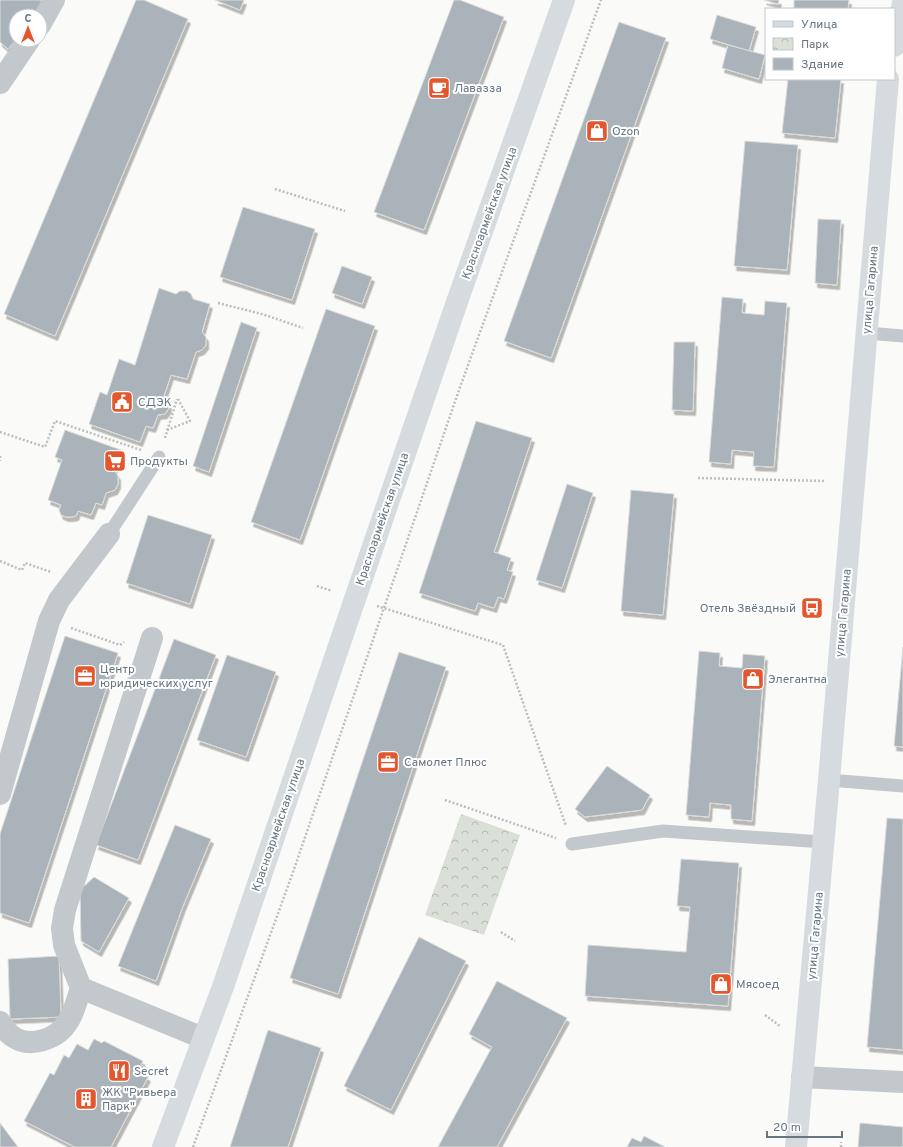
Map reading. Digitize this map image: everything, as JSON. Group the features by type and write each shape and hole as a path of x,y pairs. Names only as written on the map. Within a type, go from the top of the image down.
{"street":[{"path":"48,11 54,0"},
{"name":"Красноармейская улица","path":"163,1147 227,976 344,628 564,0"},
{"path":"895,41 903,3"},
{"path":"0,83 24,48"},
{"name":"улица Гагарина","path":"796,1147 829,780 888,80"},
{"path":"0,794 49,621 58,600 109,534"},
{"path":"0,1022 6,1031 13,1037 21,1041 34,1042 50,1039 60,1032 68,1022 81,988 64,945 62,928 64,910 152,638"},
{"path":"81,988 203,1038"},
{"path":"802,1077 903,1082"}],"lane":[{"path":"867,333 903,336"},
{"path":"109,534 159,457"},
{"path":"829,780 903,786"},
{"path":"572,844 663,831 823,842"}],"path":[{"path":"193,1147 292,875 459,390 601,0"},
{"path":"275,189 346,211"},
{"path":"218,303 262,314 303,328"},
{"path":"0,432 45,447 55,421 159,457 167,430 177,399 190,421 167,430"},
{"path":"0,456 0,461"},
{"path":"698,478 824,481"},
{"path":"0,561 22,570 25,563 73,580"},
{"path":"384,608 503,646 572,844"},
{"path":"49,621 120,645"},
{"path":"444,800 572,844"},
{"path":"501,932 515,941"},
{"path":"765,1015 780,1026"},
{"path":"841,1142 841,1147"}],"green space":[{"path":"461,814 520,835 484,935 425,915"}],"building":[{"path":"0,0 40,0 46,5 44,8 8,8 9,48 8,49 0,42"},
{"path":"136,0 144,0 188,19 55,336 4,314"},
{"path":"215,0 244,0 240,10"},
{"path":"454,0 460,0 504,17 424,230 374,212"},
{"path":"764,0 779,0 778,4"},
{"path":"794,0 849,0 848,8 794,8"},
{"path":"717,15 756,27 749,51 710,39"},
{"path":"619,22 666,38 551,358 504,341"},
{"path":"728,45 765,55 759,79 722,68"},
{"path":"788,80 841,80 835,138 782,133"},
{"path":"745,141 798,145 787,270 734,266"},
{"path":"243,207 315,229 292,300 220,277"},
{"path":"818,219 841,220 837,285 815,283"},
{"path":"342,266 372,277 362,304 332,293"},
{"path":"159,288 176,294 180,291 187,291 191,294 193,299 210,304 202,332 206,337 206,345 202,350 196,352 187,379 171,375 164,396 168,401 169,408 165,414 158,415 153,428 146,426 140,442 89,424 100,392 107,395 119,359 135,365"},
{"path":"722,297 743,299 742,313 764,315 765,301 787,303 774,467 753,466 754,452 732,450 731,464 709,462"},
{"path":"326,309 375,326 300,540 251,522"},
{"path":"241,322 257,328 209,472 193,466"},
{"path":"674,342 695,342 693,411 672,410"},
{"path":"476,421 532,438 494,552 511,558 507,570 513,572 504,599 498,597 494,608 478,603 475,611 419,593"},
{"path":"65,430 121,450 114,470 118,476 118,484 115,490 106,493 102,505 96,503 91,515 78,511 76,516 66,517 61,515 59,510 61,505 48,500 62,460 55,457"},
{"path":"567,484 593,493 562,588 536,580"},
{"path":"631,490 674,494 663,615 621,611"},
{"path":"148,515 212,535 190,604 126,583"},
{"path":"65,636 118,653 29,923 0,913 0,834"},
{"path":"174,639 216,655 138,860 96,845"},
{"path":"903,647 903,747 894,746"},
{"path":"699,651 720,653 719,666 742,668 743,654 765,656 752,821 731,819 731,805 710,803 709,817 686,815"},
{"path":"399,652 446,667 338,994 290,978"},
{"path":"227,655 276,672 246,757 197,740"},
{"path":"607,766 650,795 642,810 585,817 575,809"},
{"path":"887,818 903,819 903,1050 867,1047"},
{"path":"175,825 211,839 183,906 156,981 118,966"},
{"path":"681,859 739,863 728,1006 585,996 588,945 686,952 690,907 677,906"},
{"path":"94,877 129,898 99,952 81,941 80,890"},
{"path":"419,937 466,961 391,1110 344,1086"},
{"path":"59,956 61,1017 10,1019 8,959"},
{"path":"497,981 567,1018 497,1147 438,1147 492,1047 469,1034"},
{"path":"268,1030 321,1048 288,1147 230,1147"},
{"name":"ЖК \"Ривьера Парк\"","path":"94,1039 102,1043 104,1041 143,1061 141,1065 147,1068 144,1075 148,1077 111,1147 75,1147 24,1121 50,1073 54,1075 64,1055 69,1058 77,1044 88,1050"},
{"path":"0,1123 18,1147 0,1147"},
{"path":"860,1123 903,1127 903,1147 858,1147"},
{"path":"644,1136 665,1147 627,1147 632,1138 641,1142"}],"place":[{"name":"Лавазза","path":"439,88"},
{"name":"Ozon","path":"597,131"},
{"name":"СДЭК","path":"122,402"},
{"name":"Продукты","path":"115,461"},
{"name":"Отель Звёздный","path":"812,608"},
{"name":"Центр юридических услуг","path":"85,676"},
{"name":"Элегантна","path":"753,679"},
{"name":"Самолет Плюс","path":"388,762"},
{"name":"Мясоед","path":"721,984"},
{"name":"Secret","path":"119,1071"},
{"name":"ЖК \"Ривьера Парк\"","path":"86,1099"}]}
